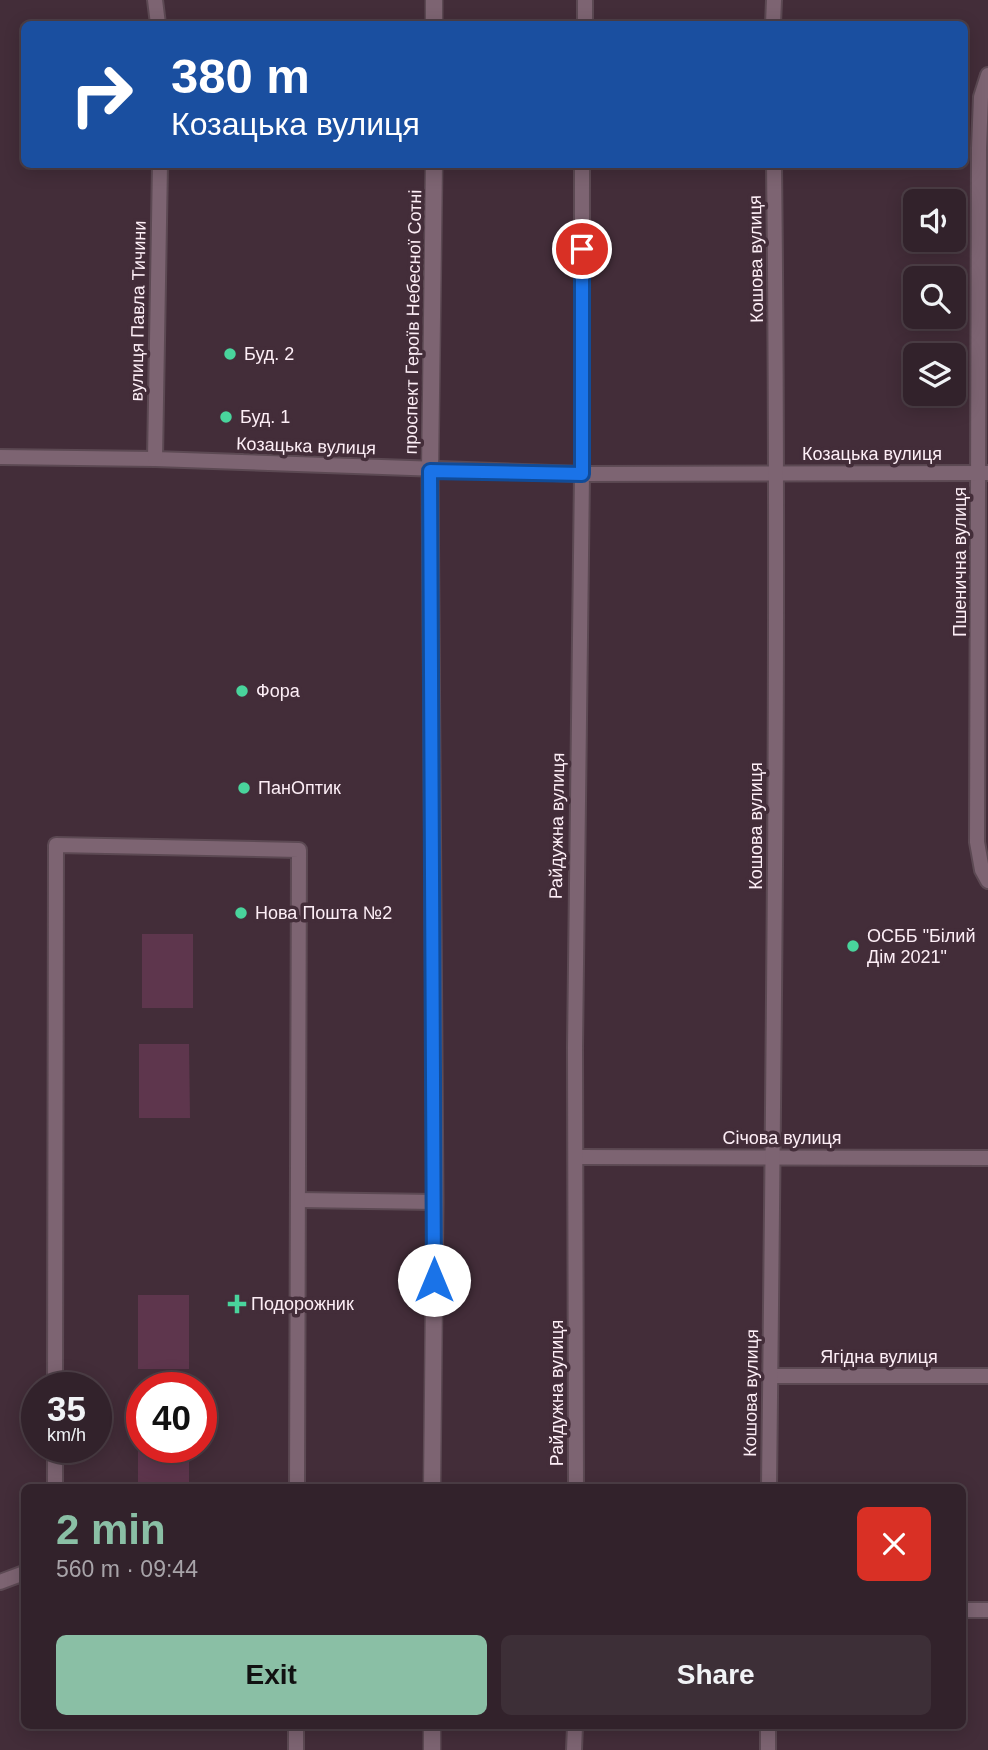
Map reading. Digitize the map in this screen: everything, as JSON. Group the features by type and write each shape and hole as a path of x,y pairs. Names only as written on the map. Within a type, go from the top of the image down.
{"street":[{"path":"155,0 158,21"},
{"path":"434,0 434,21"},
{"path":"585,0 585,21"},
{"path":"773,21 774,0"},
{"name":"Пшенична вулиця","path":"988,75 981,97 979,148 983,473 977,846 982,870 988,881"},
{"name":"вулиця Павла Тичини","path":"155,459 160,168"},
{"name":"проспект Героїв Небесної Сотні","path":"432,1484 435,1202 430,471 434,168"},
{"name":"Райдужна вулиця","path":"576,1484 575,1047 582,474 582,168"},
{"name":"Кошова вулиця","path":"769,1484 777,474 774,168"},
{"name":"Козацька вулиця","path":"0,457 155,459 430,471 582,474 983,473"},
{"path":"294,464 294,481"},
{"path":"55,1372 56,845 299,850 297,1484"},
{"name":"Січова вулиця","path":"577,1157 988,1158"},
{"path":"299,1200 435,1202"},
{"name":"Ягідна вулиця","path":"770,1376 988,1376"},
{"path":"55,1463 55,1484"},
{"path":"0,1582 21,1574"},
{"path":"966,1610 988,1610"},
{"path":"296,1729 296,1750"},
{"path":"432,1729 432,1750"},
{"path":"575,1729 575,1750"},
{"path":"768,1729 768,1750"}],"shaded area":[{"path":"142,934 193,934 193,1008 142,1008"},
{"path":"139,1044 189,1044 190,1118 139,1118"},
{"path":"138,1295 189,1295 189,1369 138,1369"},
{"path":"138,1463 189,1463 189,1484 138,1484"}],"place":[{"name":"Буд. 2","path":"230,354"},
{"name":"Буд. 1","path":"226,417"},
{"name":"Фора","path":"242,691"},
{"name":"ПанОптик","path":"244,788"},
{"name":"Нова Пошта №2","path":"241,913"},
{"name":"ОСББ \"Білий Дім 2021\"","path":"853,946"},
{"name":"Подорожник","path":"237,1304"}],"route":[{"path":"434,1280 434,854 430,471 582,474 582,249"}]}
